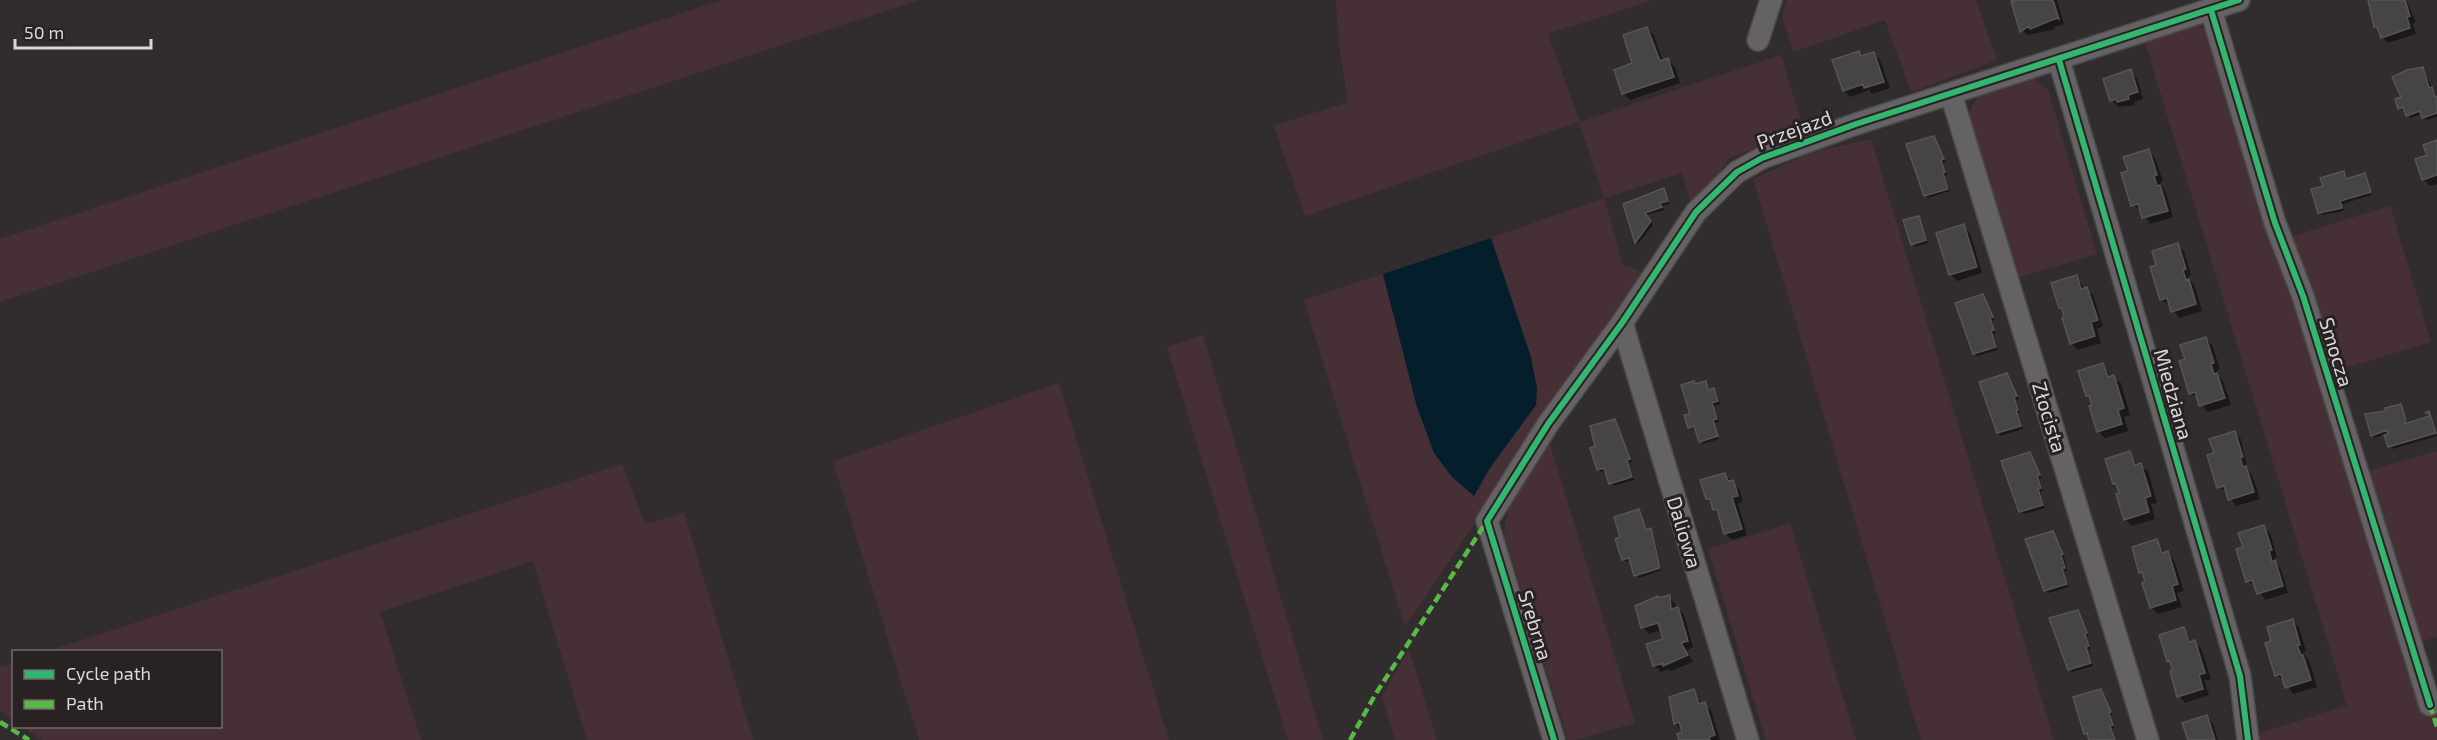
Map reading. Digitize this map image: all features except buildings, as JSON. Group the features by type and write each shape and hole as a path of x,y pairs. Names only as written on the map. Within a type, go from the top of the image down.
{"street":[{"path":"1758,40 1771,0"},
{"name":"Przejazd","path":"1487,521 1548,424 1622,323 1696,212 1737,172 1762,158 2239,0"},
{"name":"Smocza","path":"2211,10 2275,223 2302,296 2430,705"},
{"name":"Miedziana","path":"2059,60 2240,676 2248,740"},
{"name":"Złocista","path":"1951,94 2148,740"},
{"name":"Daliowa","path":"1622,323 1748,740"},
{"name":"Srebrna","path":"1487,521 1554,740"}],"shaded area":[{"path":"722,0 919,0 0,302 0,239"},
{"path":"1336,0 1653,0 1548,34 1580,122 1781,55 1804,131 1729,158 1711,185 1690,201 1682,173 1604,198 1579,122 1305,216 1274,126 1348,102 1339,46"},
{"path":"1787,0 1976,0 1997,60 1911,92 1885,20 1793,52 1782,16"},
{"path":"2194,23 2208,31 2291,278 2425,716 2437,713 2437,740 2256,740 2255,735 2347,705 2144,39"},
{"path":"2033,78 2048,90 2097,254 2013,279 1969,124 1971,109 1978,96"},
{"path":"1871,139 2054,740 1921,740 1753,179 1808,154"},
{"path":"1604,198 1623,266 1636,269 1643,274 1405,627 1304,300 1383,274 1417,407 1434,453 1474,495 1489,468 1536,405 1537,388 1518,318 1491,238"},
{"path":"2390,206 2431,342 2335,371 2293,236"},
{"path":"1203,335 1323,740 1288,740 1167,347"},
{"path":"1059,383 1169,740 919,740 833,461"},
{"path":"1548,438 1635,723 1576,740 1568,740 1504,534 1509,500"},
{"path":"2437,451 2437,637 2421,641 2365,472"},
{"path":"622,464 645,524 684,513 753,740 587,740 533,561 380,612 421,740 42,740 24,728 222,728 222,650 51,650"},
{"path":"1790,523 1856,740 1766,740 1708,549"},
{"path":"1409,649 1437,740 1395,740 1382,696"},
{"path":"12,664 12,720 0,711 0,667"}],"water":[{"path":"1491,238 1531,357 1537,388 1536,405 1490,468 1474,496 1452,477 1434,453 1417,407 1383,274"}],"marked path":[{"path":"1350,740 1375,695 1487,521"},
{"path":"2430,705 2437,727"},
{"path":"0,722 29,740"}],"cycle path":[{"path":"1554,740 1487,521 1548,424 1622,323 1696,212 1737,172 1762,158 1856,124 2239,0"},
{"path":"2211,10 2275,223 2303,296 2430,705"},
{"path":"2059,60 2240,676 2248,740"}]}
